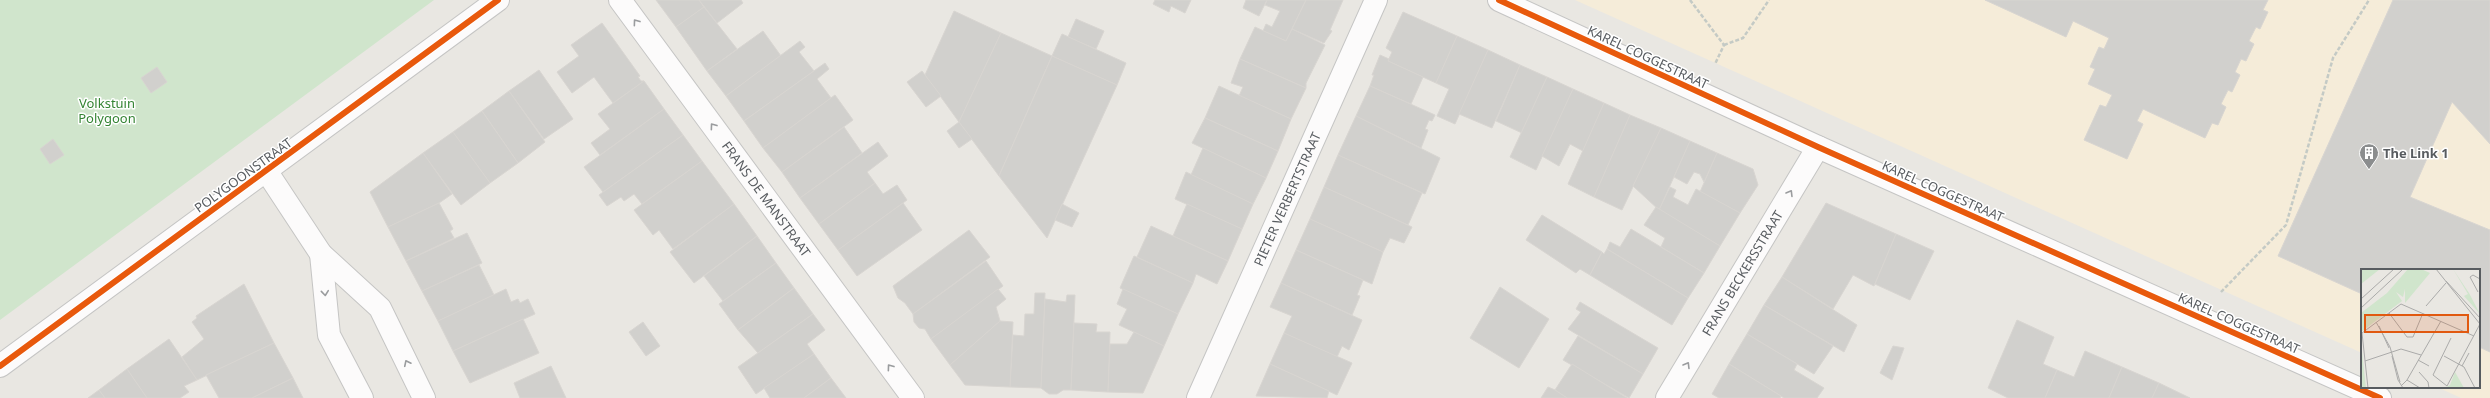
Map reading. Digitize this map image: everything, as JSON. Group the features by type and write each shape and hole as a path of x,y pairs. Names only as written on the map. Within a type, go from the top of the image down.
{"street":[{"name":"POLYGOONSTRAAT","path":"0,366 267,172 498,0"},
{"name":"FRANS DE MANSTRAAT","path":"620,0 913,398"},
{"name":"PIETER VERBERTSTRAAT","path":"1198,398 1376,0"},
{"name":"KAREL COGGESTRAAT","path":"1499,0 1818,147 2380,398"},
{"name":"FRANS BECKERSSTRAAT","path":"1667,398 1818,147"},
{"path":"267,172 320,254 380,308 424,398"},
{"path":"320,254 329,335 362,398"}],"path":[{"path":"1690,0 1724,45"},
{"path":"1702,93 1724,45 1743,38 1769,0"},
{"path":"2197,316 2286,225 2333,58 2369,0"}],"shaded area":[{"path":"1575,0 2490,0 2490,398 2461,398 2439,388 2480,388 2480,269 2361,269 2361,353"}],"green space":[{"name":"Volkstuin Polygoon","path":"0,0 434,0 0,320"}],"building":[{"path":"656,0 699,0 704,7 676,27"},
{"path":"699,0 741,0 743,3 717,23"},
{"path":"1155,0 1191,0 1185,13 1171,6 1169,12 1153,4"},
{"path":"1246,0 1267,0 1259,16 1243,8"},
{"path":"1267,0 1306,0 1286,41 1263,31 1266,24 1272,27 1280,11 1265,5"},
{"path":"1306,0 1343,0 1330,30 1332,31 1324,43 1292,29"},
{"path":"1985,0 2268,0 2263,10 2268,12 2260,29 2256,27 2249,41 2254,44 2246,61 2241,59 2235,72 2240,75 2232,92 2228,90 2221,104 2226,107 2218,125 2212,123 2205,138 2143,109 2137,121 2143,124 2127,159 2084,140 2100,105 2106,107 2112,95 2088,84 2095,69 2090,67 2099,47 2104,49 2109,38 2073,21 2066,37"},
{"name":"The Link 1","path":"2393,0 2490,0 2490,144 2452,102 2410,197 2490,230 2490,352 2480,347 2480,269 2361,269 2361,294 2278,256"},
{"path":"704,7 737,49 707,71 676,27"},
{"path":"954,11 1001,33 959,122 925,75"},
{"path":"1403,12 1457,36 1436,83 1388,61 1392,52 1386,48"},
{"path":"1076,19 1104,31 1096,49 1068,37"},
{"path":"602,23 640,76 638,77 641,81 644,81 613,103 594,77 572,93 557,72 579,56 571,45"},
{"path":"1255,27 1286,41 1292,29 1325,45 1306,83 1306,88 1240,59"},
{"path":"763,31 781,56 726,96 707,71"},
{"path":"1001,33 1052,56 999,176 959,122"},
{"path":"1062,34 1126,63 1117,85 1052,56"},
{"path":"1457,36 1488,50 1455,124 1437,116 1449,89 1436,83"},
{"path":"800,41 805,47 799,52 814,71 744,121 726,96"},
{"path":"1488,50 1520,65 1492,128 1459,114"},
{"path":"1380,55 1389,59 1388,61 1423,77 1411,104 1370,86 1374,75 1372,75"},
{"path":"1052,56 1117,85 1047,238 999,176"},
{"path":"1240,59 1306,88 1291,119 1239,96 1243,87 1231,83"},
{"path":"825,63 829,69 817,79 831,98 763,148 744,121"},
{"path":"1520,65 1547,77 1522,133 1496,121"},
{"path":"157,67 167,82 151,93 141,78"},
{"path":"539,70 573,119 544,139 509,91"},
{"path":"922,71 941,96 926,107 907,82"},
{"path":"1547,77 1573,89 1536,170 1510,157"},
{"path":"644,81 664,109 600,155 591,143 610,129 598,114"},
{"path":"1219,86 1291,119 1278,151 1205,118"},
{"path":"1370,86 1435,115 1432,121 1429,120 1425,129 1428,130 1421,148 1356,116"},
{"path":"1573,89 1604,103 1583,151 1570,144 1559,166 1542,156"},
{"path":"509,91 545,142 518,163 482,111"},
{"path":"835,95 853,120 782,172 763,148"},
{"path":"1604,103 1630,115 1594,197 1568,184"},
{"path":"664,109 683,135 603,192 584,167"},
{"path":"482,111 518,163 490,183 453,132"},
{"path":"1630,115 1661,128 1622,210 1594,197"},
{"path":"1356,116 1440,158 1425,194 1338,155"},
{"path":"1205,118 1278,151 1266,178 1192,143"},
{"path":"959,122 972,139 959,148 947,131"},
{"path":"844,127 862,153 800,198 782,172"},
{"path":"1661,128 1690,141 1659,210 1633,186"},
{"path":"453,132 490,183 461,205 423,153"},
{"path":"683,135 702,161 642,204 634,194 624,201 621,197 607,206 599,195"},
{"path":"53,139 64,155 50,164 40,149"},
{"path":"1690,141 1717,153 1704,182 1700,174 1694,172 1687,184 1674,177"},
{"path":"878,142 888,156 867,172 875,183 819,224 800,198"},
{"path":"1203,148 1266,178 1253,204 1191,175"},
{"path":"423,153 452,194 439,203 388,227 370,192"},
{"path":"1717,153 1753,169 1758,185 1740,213 1700,192"},
{"path":"1338,155 1422,193 1408,225 1324,187"},
{"path":"702,161 734,204 673,249 659,230 653,235 634,210"},
{"path":"1186,172 1253,204 1242,229 1175,199"},
{"path":"875,183 883,194 897,185 907,200 838,250 819,224"},
{"path":"1324,187 1412,227 1404,243 1390,238 1383,252 1310,219"},
{"path":"1670,187 1676,190 1673,197 1688,205 1696,189 1740,213 1720,246 1659,210"},
{"path":"439,203 453,229 450,231 454,238 406,261 388,227"},
{"path":"903,203 922,230 857,276 838,250"},
{"path":"1826,203 1896,234 1874,286 1853,275 1833,309 1782,277"},
{"path":"734,204 757,236 694,283 670,252"},
{"path":"1062,204 1079,213 1072,227 1055,220"},
{"path":"1187,204 1242,229 1228,261 1173,236"},
{"path":"1656,207 1720,246 1704,273 1661,247 1665,238 1644,225"},
{"path":"1542,215 1602,252 1590,275 1580,269 1576,273 1526,240"},
{"path":"1310,219 1383,252 1372,284 1296,250"},
{"path":"1151,226 1228,261 1217,284 1196,274 1193,283 1137,257"},
{"path":"1631,229 1704,273 1688,298 1607,249 1610,242 1620,247"},
{"path":"969,230 990,257 913,314 905,303 898,298 893,286"},
{"path":"467,233 482,263 422,291 406,261"},
{"path":"1896,234 1934,251 1910,300 1875,284"},
{"path":"757,236 776,263 723,301 704,276"},
{"path":"1607,249 1688,298 1672,325 1590,275 1602,252 1604,254"},
{"path":"1296,250 1363,280 1357,295 1360,296 1352,315 1281,283"},
{"path":"1134,256 1193,283 1178,314 1120,288"},
{"path":"986,261 1003,286 931,339 925,329 919,328 914,322 913,314"},
{"path":"776,263 794,288 738,330 719,304"},
{"path":"479,265 494,295 438,321 422,291"},
{"path":"1782,277 1857,325 1844,352 1764,305"},
{"path":"1281,283 1362,320 1349,350 1342,346 1337,357 1284,333 1292,316 1270,307"},
{"path":"244,284 274,343 197,380 182,357 204,339 192,322 197,318 196,316"},
{"path":"1500,287 1549,319 1519,368 1470,338"},
{"path":"794,288 813,314 758,353 738,330"},
{"path":"506,289 511,302 518,299 520,303 528,299 535,314 453,351 438,321"},
{"path":"998,289 1006,299 996,307 1000,321 950,365 931,339"},
{"path":"1123,289 1178,314 1164,346 1119,325 1127,309 1117,304"},
{"path":"1035,293 1045,293 1041,388 1010,387 1013,335 1024,336 1025,314 1034,314"},
{"path":"1067,295 1075,295 1071,390 1063,390 1057,394 1049,394 1041,388 1045,299 1066,302"},
{"path":"1580,302 1658,348 1643,374 1568,329 1581,312 1576,309"},
{"path":"1764,305 1833,346 1814,374 1747,334"},
{"path":"813,314 825,330 807,344 814,354 756,394 738,367"},
{"path":"523,319 539,353 470,383 453,351"},
{"path":"2017,320 2054,337 2043,364 2057,370 2045,398 2008,398 1988,388"},
{"path":"1000,321 1013,322 1010,387 965,385 950,365"},
{"path":"643,322 660,346 646,356 629,332"},
{"path":"1074,323 1097,324 1096,332 1110,332 1108,392 1071,390"},
{"path":"1134,332 1164,346 1143,393 1108,392 1110,344 1127,344"},
{"path":"1284,333 1352,363 1337,395 1270,364"},
{"path":"1747,334 1797,364 1794,370 1824,388 1817,398 1784,398 1729,364"},
{"path":"1578,336 1643,374 1629,398 1563,360"},
{"path":"169,339 197,380 184,386 189,392 180,398 147,398 127,369"},
{"path":"274,343 293,378 252,398 219,398 206,375"},
{"path":"1893,346 1904,348 1892,380 1880,373"},
{"path":"2085,351 2122,367 2109,398 2045,398 2057,370 2074,377"},
{"path":"814,354 831,378 804,398 770,398 764,388"},
{"path":"1270,364 1329,391 1327,398 1256,396"},
{"path":"1572,364 1627,398 1567,398 1555,390"},
{"path":"1729,364 1781,396 1780,398 1719,398 1712,394"},
{"path":"551,366 566,398 520,398 514,383"},
{"path":"2122,367 2159,383 2152,398 2109,398"},
{"path":"127,369 147,398 105,398 99,390"},
{"path":"293,378 303,398 252,398"},
{"path":"831,378 846,398 804,398"},
{"path":"2159,383 2190,398 2152,398"},
{"path":"1548,387 1555,390 1567,398 1541,398"},
{"path":"99,390 105,398 88,398"}],"cycle path":[{"path":"0,366 498,0"},
{"path":"1499,0 1818,147 2380,398"}],"place":[{"name":"The Link 1","path":"2369,170"}]}
